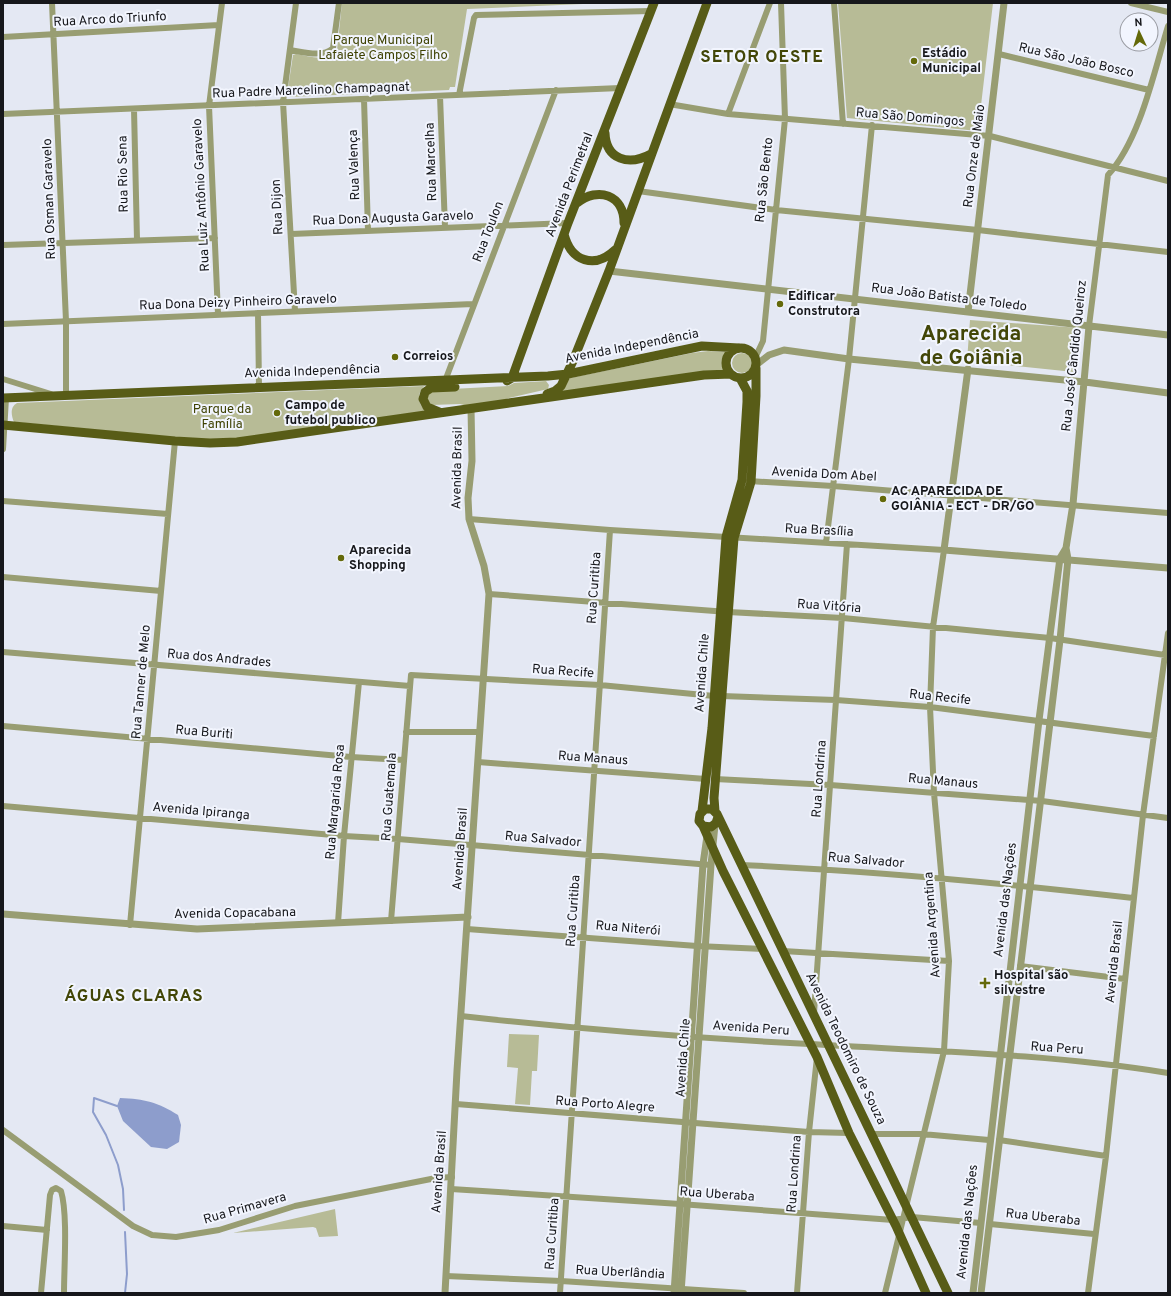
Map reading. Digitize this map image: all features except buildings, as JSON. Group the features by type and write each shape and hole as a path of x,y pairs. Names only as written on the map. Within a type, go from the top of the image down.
{"main road":[{"path":"499,405 513,399 546,394 558,389 568,374 609,270 707,3"},
{"name":"Avenida Perimetral","path":"512,378 568,223 653,7"},
{"path":"604,131 605,141 611,151 619,158 630,161 641,160 651,154"},
{"path":"577,203 583,198 597,194 612,198 621,208 624,215 624,226"},
{"path":"564,234 569,248 580,258 599,260 616,250"},
{"name":"Avenida Independência","path":"4,398 548,376 568,374 702,346 739,348"},
{"path":"4,425 213,443 237,442 704,375 731,374 740,378 748,376 756,363 749,350 739,348 728,357 727,366 731,374"},
{"name":"Rua São Bento","path":"730,537 747,481 756,396 756,363"},
{"path":"546,394 552,388 548,376"},
{"path":"444,412 436,412 426,405 423,399 427,391 431,388 498,385 512,378"},
{"name":"Rua São Bento","path":"740,378 746,392 747,402 747,481"},
{"name":"Avenida Chile","path":"702,811 711,779 730,537"},
{"name":"Avenida Chile","path":"711,779 716,818"},
{"path":"703,826 708,828 716,818 708,808 702,811 699,821 703,826 722,871 817,1057 849,1133 893,1220 926,1293"},
{"name":"Avenida Teodomiro de Souza","path":"716,818 741,865 906,1204 907,1217 948,1293"}],"street":[{"name":"Rua Osman Garavelo","path":"52,3 66,321 61,395"},
{"name":"Rua Luiz Antônio Garavelo","path":"218,314 209,106 222,3"},
{"name":"Rua Dijon","path":"295,311 283,102 296,3"},
{"path":"290,50 323,54 330,52 333,48 339,3"},
{"path":"728,114 770,3"},
{"name":"Rua São Bento","path":"756,363 763,341 785,119 781,3"},
{"path":"834,3 843,124"},
{"name":"Rua Onze de Maio","path":"968,312 990,136 1004,3"},
{"path":"1131,3 1168,12"},
{"path":"459,95 474,18 476,16 653,7"},
{"path":"768,11 781,13"},
{"name":"Rua Arco do Triunfo","path":"3,37 219,25"},
{"name":"Rua José Cândido Queiroz","path":"1064,558 1073,504 1089,326 1108,175 1114,168 1137,127 1168,26"},
{"name":"Rua São João Bosco","path":"999,54 1148,90"},
{"name":"Rua Padre Marcelino Champagnat","path":"3,114 620,88"},
{"name":"Rua Toulon","path":"445,381 556,90"},
{"name":"Rua Marcelha","path":"440,96 445,227"},
{"name":"Rua Valença","path":"364,99 368,231"},
{"name":"Rua São Domingos","path":"669,104 728,114 990,136 1168,181"},
{"name":"Rua Rio Sena","path":"134,109 137,240"},
{"path":"826,543 849,359 861,217 872,125"},
{"path":"638,191 776,210 861,217 1168,252"},
{"name":"Rua Dona Augusta Garavelo","path":"291,234 568,223"},
{"path":"3,245 215,238"},
{"name":"Rua João Batista de Toledo","path":"609,270 767,290 1168,335"},
{"name":"Rua Dona Deizy Pinheiro Garavelo","path":"3,324 474,304"},
{"path":"258,313 259,387"},
{"path":"756,363 769,354 784,350 849,359 968,369 1168,393"},
{"path":"944,550 968,369"},
{"path":"3,379 61,395"},
{"path":"3,449 4,398"},
{"name":"Avenida Brasil","path":"445,1293 461,1016 489,594 484,566 469,519 468,498 472,461 471,408"},
{"name":"Rua Tanner de Melo","path":"130,925 175,440"},
{"name":"Avenida Dom Abel","path":"747,481 951,494 1168,513"},
{"path":"3,501 168,514"},
{"name":"Rua Brasília","path":"469,519 610,530 1064,558 1168,568"},
{"name":"Rua Curitiba","path":"560,1293 562,1281 576,1029 584,936 610,530"},
{"name":"Rua Londrina","path":"814,1015 847,544"},
{"name":"Avenida Argentina","path":"906,1204 922,1134 944,1051 949,961 934,793 930,707 933,627 944,550"},
{"name":"Avenida das Nações","path":"973,1293 980,1223 1031,801 1039,720 1050,638 1064,558"},
{"name":"Avenida das Nações","path":"982,1293 1020,966 1051,722 1060,640 1064,558"},
{"path":"3,577 161,592"},
{"name":"Rua Vitória","path":"489,594 724,612 843,618 1050,638 1165,655"},
{"name":"Avenida Brasil","path":"1088,1293 1094,1234 1106,1156 1143,815 1168,633"},
{"name":"Rua dos Andrades","path":"3,652 410,686"},
{"name":"Rua Recife","path":"410,675 484,678 718,696 836,700 930,707 1154,736"},
{"name":"Rua Guatemala","path":"391,921 410,675"},
{"name":"Rua Margarida Rosa","path":"338,923 344,836 359,682"},
{"name":"Rua Buriti","path":"3,726 351,757 403,760"},
{"path":"406,732 480,732"},
{"name":"Rua Manaus","path":"478,762 711,779 830,785 1042,801 1168,818"},
{"name":"Avenida Ipiranga","path":"3,806 344,836 398,839"},
{"name":"Avenida Chile","path":"678,1291 695,1037 705,946 716,818"},
{"name":"Avenida Chile","path":"695,1037 697,946 703,864 707,835"},
{"name":"Rua Salvador","path":"398,839 711,865"},
{"name":"Rua Salvador","path":"741,865 825,869 941,878 1031,886 1133,898"},
{"name":"Avenida Copacabana","path":"3,914 197,929 468,917"},
{"name":"Rua Niterói","path":"467,929 584,936 697,946 763,949"},
{"path":"783,951 949,961"},
{"path":"1020,966 1125,979"},
{"name":"Avenida Peru","path":"461,1016 576,1029 944,1051"},
{"name":"Rua Peru","path":"944,1051 1116,1064 1168,1073"},
{"name":"Rua Londrina","path":"797,1293 809,1132 817,1057"},
{"name":"Rua Porto Alegre","path":"456,1104 809,1132 849,1133"},
{"name":"Rua Primavera","path":"3,1130 133,1226 152,1235 176,1237 219,1230 295,1206 452,1177"},
{"path":"872,1134 922,1134 990,1140"},
{"path":"999,1140 1106,1156"},
{"path":"41,1293 50,1195 52,1190 56,1188 61,1191 64,1212 64,1293"},
{"name":"Rua Uberaba","path":"451,1189 567,1198 803,1212 893,1220 907,1217 980,1223"},
{"path":"885,1293 899,1236 907,1217"},
{"name":"Rua Uberaba","path":"990,1224 1094,1234"},
{"path":"3,1226 47,1230"},
{"name":"Rua Uberlândia","path":"446,1276 562,1281 678,1291 744,1293"}],"green space":[{"name":"Parque Municipal Lafaiete Campos Filho","path":"342,3 606,3 467,9 455,87 450,87 449,90 289,97 287,95 293,55 296,54 323,58 333,54 337,50"},
{"name":"Estádio Municipal","path":"838,3 993,3 978,131 847,118"},
{"path":"970,320 1080,328 1074,372 967,361"},
{"path":"708,351 727,352 723,361 724,373 558,393 570,378"},
{"path":"742,353 749,356 752,363 749,370 742,373 735,370 732,363 735,356"},
{"path":"546,381 549,385 548,389 498,402 468,406 460,404 432,405 427,401 428,394 433,390 508,386 514,383"},
{"name":"Parque da Família","path":"424,386 421,389 419,399 421,406 426,412 258,437 205,440 14,422 12,414 12,409 17,403"},
{"path":"509,1034 539,1035 537,1071 532,1071 530,1105 515,1104 518,1068 507,1067"},
{"path":"335,1209 338,1236 319,1237 316,1228 313,1227 233,1233"}],"water":[{"path":"120,1098 137,1099 150,1102 164,1107 178,1115 181,1125 179,1142 167,1149 151,1147 123,1121 117,1106"}],"waterway":[{"path":"117,1106 94,1098 93,1112 106,1135 118,1165 123,1189 124,1210"},
{"path":"125,1232 127,1274 125,1293"}],"place":[{"name":"Estádio Municipal","path":"914,61"},
{"name":"Edificar Construtora","path":"780,304"},
{"name":"Correios","path":"395,357"},
{"name":"Campo de futebol publico","path":"277,413"},
{"name":"AC APARECIDA DE GOIÂNIA - ECT - DR/GO","path":"883,499"},
{"name":"Aparecida Shopping","path":"341,558"},
{"name":"Hospital são silvestre","path":"985,983"}],"district":[{"name":"SETOR OESTE","path":"762,58"},
{"name":"Aparecida de Goiânia","path":"971,346"},
{"name":"ÁGUAS CLARAS","path":"134,997"}]}
